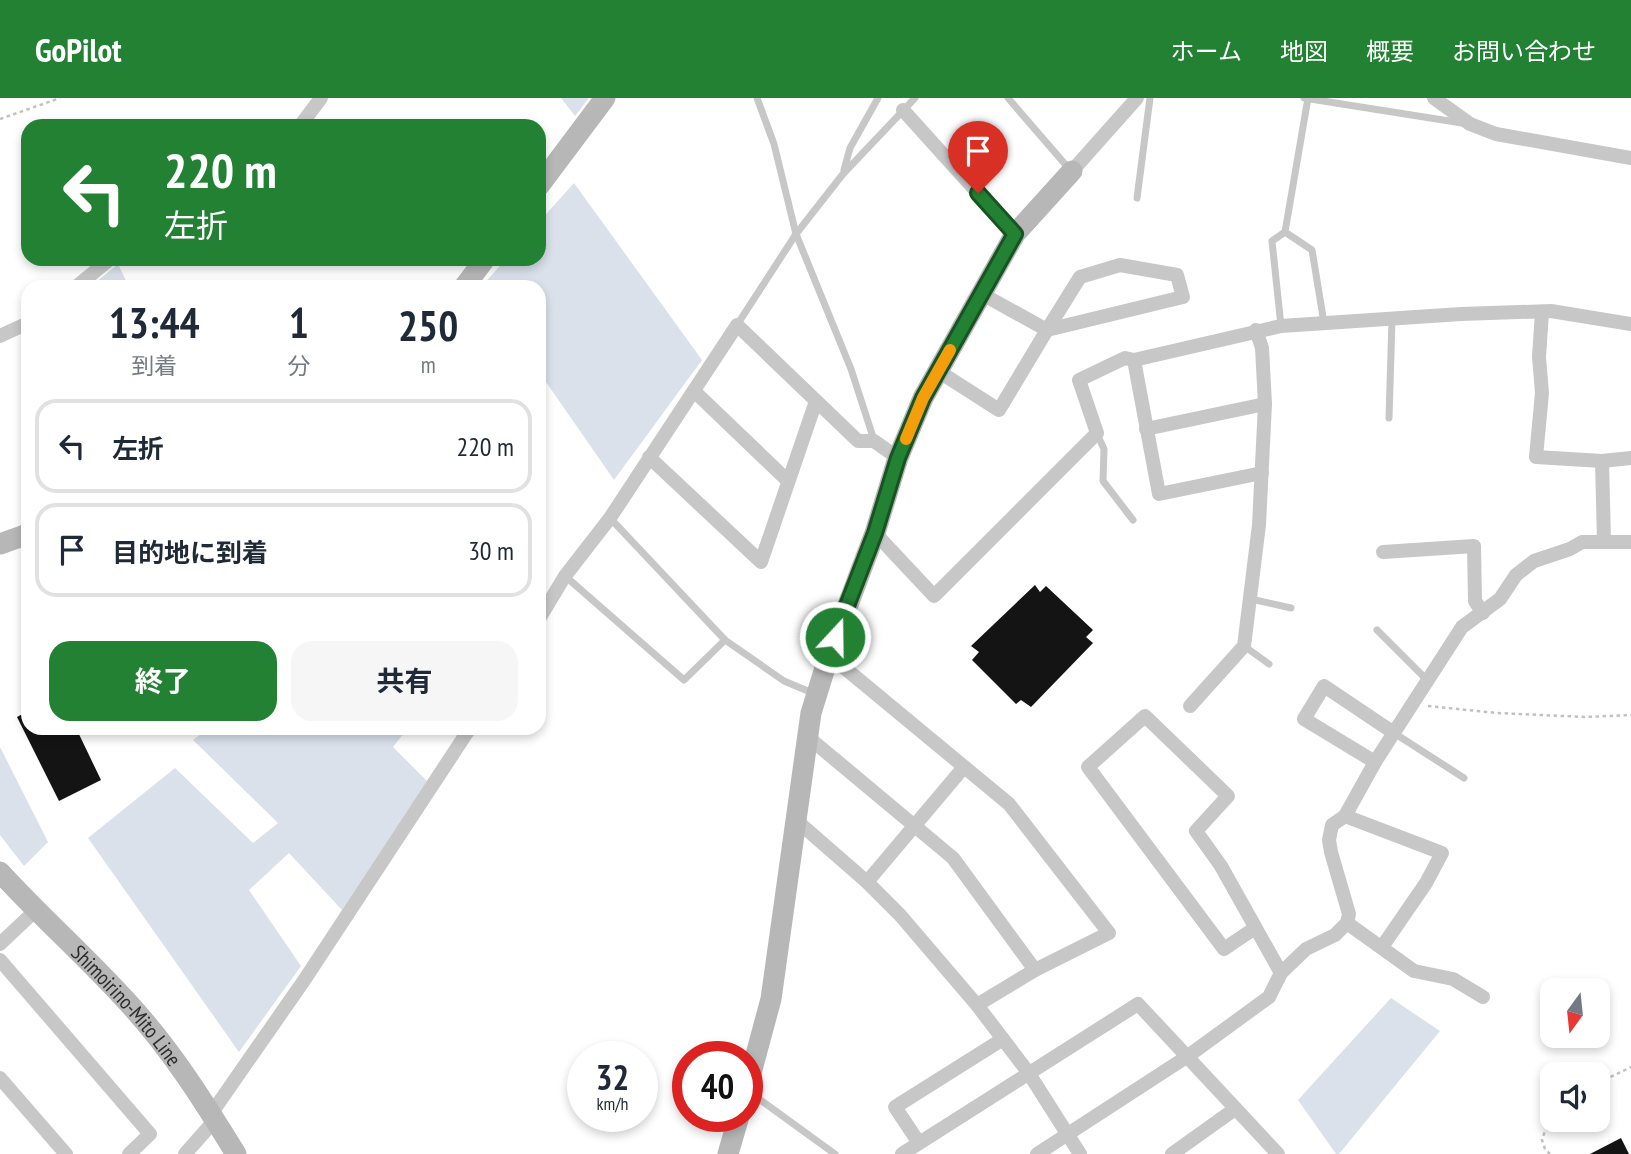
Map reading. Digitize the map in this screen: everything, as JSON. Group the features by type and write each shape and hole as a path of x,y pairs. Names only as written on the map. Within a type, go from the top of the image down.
{"street":[{"path":"305,119 321,98"},
{"path":"546,177 605,98"},
{"path":"760,1041 771,999 816,694 875,533 898,458 923,398 1015,234 1137,98"},
{"path":"1434,98 1470,124 1496,134 1631,158"},
{"path":"903,110 1015,234"},
{"path":"938,371 999,410 1047,330 1080,277 1120,265 1177,275 1182,298 1047,330 982,294"},
{"path":"84,280 102,266"},
{"path":"875,533 934,597 1097,433 1079,380 1125,358 1134,360 1256,330 1324,323 1551,311 1631,324"},
{"path":"1542,312 1539,357 1542,393 1536,457 1601,461 1631,458"},
{"path":"546,607 565,576 610,518 737,325 858,441 874,441 898,458"},
{"path":"0,336 21,326"},
{"path":"1189,706 1244,646 1262,473 1265,404 1262,348 1256,330"},
{"path":"1134,360 1159,494 1262,473"},
{"path":"694,391 788,481"},
{"path":"649,457 761,562 816,401"},
{"path":"1146,429 1265,404"},
{"path":"1601,461 1604,541"},
{"path":"0,544 21,536"},
{"path":"1037,1154 1188,1056 1269,997 1281,973 1306,949 1335,935 1347,923 1349,914 1329,839 1332,825 1345,816 1375,762 1462,627 1500,599 1516,575 1534,561 1582,542 1631,542"},
{"path":"1383,552 1474,546 1475,601 1483,613"},
{"path":"829,655 1009,804 1109,933 1035,970 977,1004"},
{"path":"1375,762 1304,719 1324,686 1394,733"},
{"path":"1255,928 1224,949 1088,766 1144,716 1228,796 1196,831 1221,866 1281,973"},
{"path":"185,1154 213,1117 465,735"},
{"path":"808,737 953,859 1035,970"},
{"path":"867,882 964,767"},
{"path":"1345,816 1442,853 1426,883 1382,947"},
{"path":"797,821 867,882 900,915 977,1004 1028,1072 1080,1154"},
{"name":"Shimoirino-Mito Line","path":"0,872 131,1006 173,1057 236,1154"},
{"path":"0,944 36,911"},
{"path":"1347,923 1414,971 1453,979 1483,998"},
{"path":"0,960 150,1134 129,1154"},
{"path":"902,1154 1138,1004 1278,1154"},
{"path":"919,1143 895,1107 1003,1039"},
{"path":"0,1078 66,1154"},
{"path":"1172,1154 1235,1109"},
{"path":"732,1152 736,1132"}],"lane":[{"path":"757,98 774,144 796,234 851,369 874,441"},
{"path":"843,174 850,148 878,98"},
{"path":"737,325 796,234 843,174 915,98"},
{"path":"1008,98 1072,171"},
{"path":"1137,198 1150,98"},
{"path":"1281,326 1272,241 1285,232 1307,98 1470,124"},
{"path":"1285,232 1312,250 1324,323"},
{"path":"1390,418 1392,320"},
{"path":"1097,433 1104,449 1103,481 1133,520"},
{"path":"610,518 725,640 784,681 816,694"},
{"path":"565,576 684,680 725,640"},
{"path":"1251,599 1291,608"},
{"path":"1377,630 1428,681"},
{"path":"1244,646 1269,664"},
{"path":"1394,733 1464,778"},
{"path":"763,1101 835,1154"}],"path":[{"path":"0,119 60,98"},
{"path":"1417,700 1440,708 1497,713 1585,717 1631,715"},
{"path":"1610,1077 1631,1067"},
{"path":"1545,1132 1542,1140 1550,1154"}],"shaded area":[{"path":"561,98 589,98 575,116"},
{"path":"574,183 702,360 614,480 546,382 546,280 487,280 500,266 546,266 546,214"},
{"path":"119,266 126,280 99,280"},
{"path":"200,735 402,735 393,747 427,781 342,910 289,853 249,890 301,966 239,1052 88,838 175,768 253,843 278,823 193,740"},
{"path":"0,747 48,842 24,866 0,835"},
{"path":"1391,998 1440,1031 1339,1154 1336,1154 1298,1100"}],"building":[{"path":"1035,585 1040,592 1046,586 1093,630 1086,637 1093,643 1031,707 1021,700 1016,704 972,660 979,652 971,646"},
{"path":"26,735 79,735 101,780 59,801"},
{"path":"1621,1138 1629,1154 1590,1154"}],"slow traffic":[{"path":"906,439 923,398 950,350"}],"route":[{"path":"835,637 875,533 898,458 923,398 1015,234 978,193"}]}
